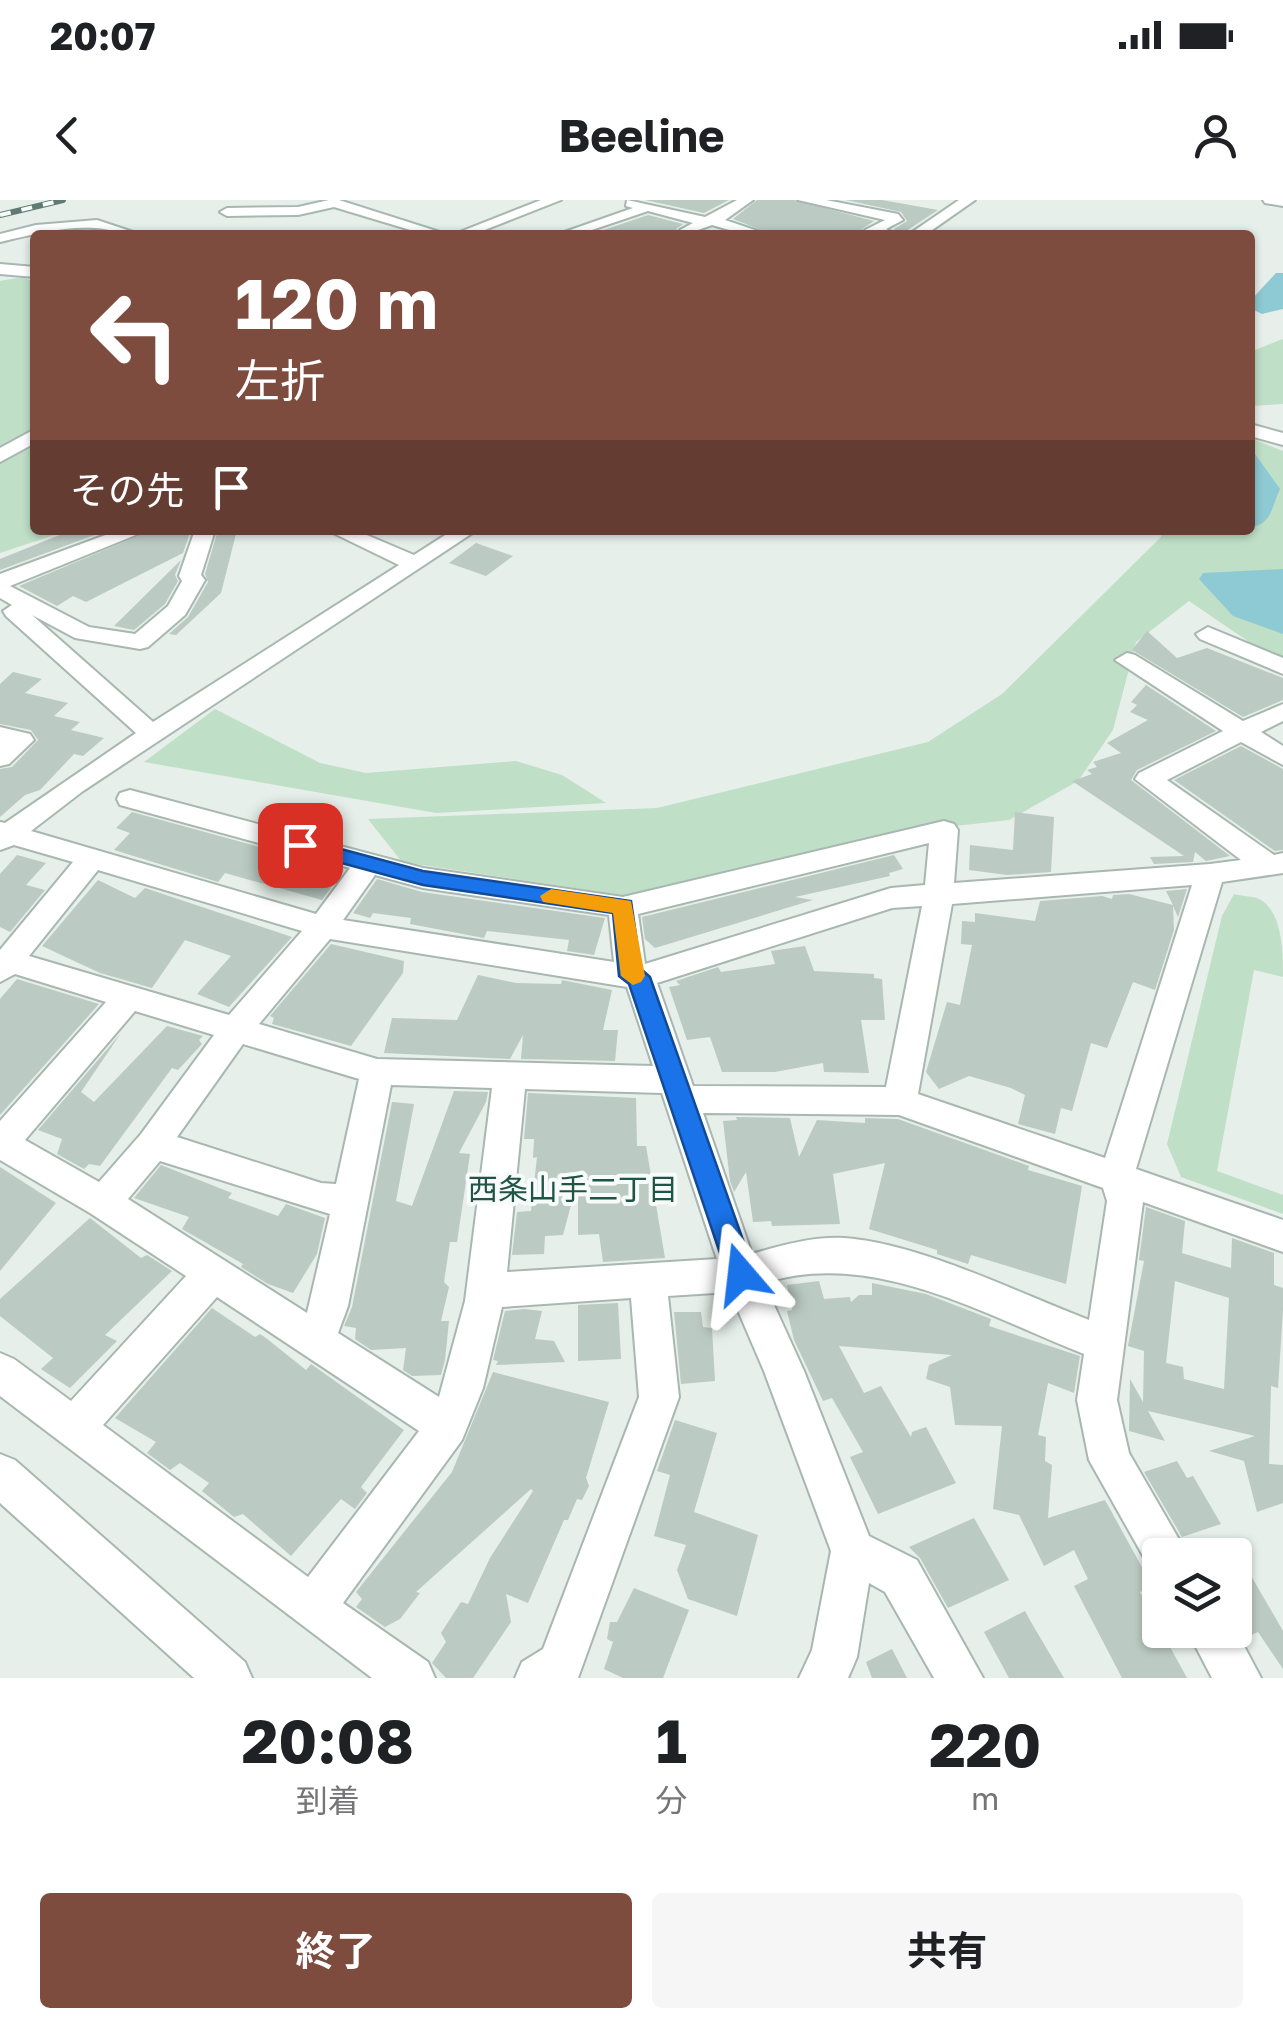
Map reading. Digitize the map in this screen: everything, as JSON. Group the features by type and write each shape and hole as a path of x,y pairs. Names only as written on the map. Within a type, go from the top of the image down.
{"street":[{"path":"256,200 226,208 227,212 298,211 334,203 425,230"},
{"path":"473,230 554,200"},
{"path":"689,230 746,200"},
{"path":"806,200 896,220 872,230"},
{"path":"1270,200 1283,202"},
{"path":"922,230 961,201"},
{"path":"574,230 635,203 744,230"},
{"path":"32,230 98,224 118,230"},
{"path":"0,238 30,230"},
{"path":"0,268 30,271"},
{"path":"1255,431 1283,439"},
{"path":"0,456 30,438"},
{"path":"0,586 126,535"},
{"path":"0,586 83,634 140,642 177,610 186,595 194,580 190,576 203,535"},
{"path":"349,535 416,564"},
{"path":"2,835 460,535"},
{"path":"0,600 153,735"},
{"path":"1208,634 1283,666"},
{"path":"1127,660 1283,756"},
{"path":"1275,864 1148,779 1283,711"},
{"path":"0,735 21,740 0,758"},
{"path":"130,799 423,878 623,907 944,830 939,893 900,1100"},
{"path":"2,835 323,927 448,950 635,976 892,898 1210,874 1275,864"},
{"path":"91,860 4,966 129,996 377,1072 510,1076 900,1100 1283,1236"},
{"path":"103,1202 153,1144 236,1029 323,927 368,864"},
{"path":"1156,1538 1110,1460 1097,1400 1124,1201 1117,1175 1210,874"},
{"path":"623,907 635,976 741,1274 784,1371 854,1550 834,1657 822,1678"},
{"path":"129,996 1,1144 103,1202 212,1275 318,1338 448,1426"},
{"path":"318,1338 329,1306 377,1072"},
{"path":"312,1608 448,1426 464,1393 484,1291 510,1076"},
{"path":"153,1144 322,1198 351,1200"},
{"path":"484,1291 741,1274 781,1261 842,1254 899,1264 1103,1343"},
{"path":"73,1428 212,1275"},
{"path":"538,1678 560,1666 659,1396 648,1282"},
{"path":"0,1372 312,1608 412,1678"},
{"path":"0,1475 229,1678"},
{"path":"854,1550 901,1576 960,1678"},
{"path":"1220,1648 1238,1678"}],"green space":[{"path":"22,277 30,280 30,535 54,535 0,553 0,281"},
{"path":"1283,339 1283,404 1255,406 1255,350"},
{"path":"1255,440 1283,451 1283,665 1189,601 1136,642 1113,730 1078,781 1009,820 937,828 653,900 402,862 368,819 657,808 928,742 1002,694 1161,537 1255,535"},
{"path":"215,709 320,763 366,773 516,761 562,775 606,803 436,813 144,762"},
{"path":"1234,894 1259,899 1273,913 1280,934 1283,977 1254,970 1217,1171 1283,1195 1283,1214 1181,1177 1167,1144 1222,916"}],"water":[{"path":"1276,273 1283,273 1283,309 1262,314 1255,310 1255,296"},
{"path":"1255,454 1280,489 1267,519 1257,526"},
{"path":"1283,569 1283,634 1233,616 1199,579 1203,573"}],"building":[{"path":"645,200 729,200 704,213"},
{"path":"757,200 794,200 874,221 863,230 761,230 733,219"},
{"path":"846,200 882,200 938,210 908,230 895,230 907,221 901,212"},
{"path":"648,215 683,224 677,230 604,230"},
{"path":"60,535 94,535 0,570 0,559"},
{"path":"140,535 189,535 183,553 86,602 73,596 57,606 19,586"},
{"path":"217,535 236,535 221,593 176,635 169,634 188,617 208,582 205,574"},
{"path":"476,543 513,556 486,576 449,563"},
{"path":"181,560 175,575 178,581 165,604 134,630 114,626"},
{"path":"1147,631 1177,658 1207,648 1283,678 1283,700 1243,717 1132,650"},
{"path":"13,672 42,679 25,693 68,703 54,716 80,722 71,730 104,738 83,756 74,754 40,790 25,795 0,817 0,769 12,767 38,740 31,730 0,724 0,684"},
{"path":"1146,685 1216,731 1137,770 1131,780 1230,856 1206,861 1195,852 1193,862 1154,864 1150,857 1184,856 1072,781 1092,774 1087,770 1097,767 1093,762 1121,753 1107,743 1148,720 1130,712 1137,705 1131,702"},
{"path":"1241,746 1283,769 1283,850 1275,851 1174,780"},
{"path":"132,812 344,870 322,900 225,873 218,882 114,850 130,833 116,828"},
{"path":"1015,812 1054,817 1051,872 1007,875 969,870 970,845 1013,850"},
{"path":"17,855 46,863 26,885 45,890 10,932 0,927 0,874"},
{"path":"894,855 903,869 889,873 890,876 795,897 813,900 655,948 645,939 642,917"},
{"path":"377,879 422,892 605,918 594,955 567,951 569,940 487,931 484,938 410,924 411,918 373,913 370,918 353,913"},
{"path":"98,880 135,898 145,888 292,937 229,1007 197,994 231,956 185,940 152,988 100,973 42,946"},
{"path":"1187,889 1178,917 1173,906 1174,930 1155,990 1133,982 1107,1048 1091,1043 1072,1111 1061,1108 1055,1134 1018,1124 1025,1095 1011,1088 969,1076 939,1089 926,1072 947,1002 960,1005 972,945 961,944 962,921 975,922 975,913 1035,921 1040,901 1102,896 1112,899 1113,895 1129,894 1173,905 1166,891"},
{"path":"331,944 404,961 403,973 351,1046 272,1024 274,1018 270,1016"},
{"path":"805,946 814,971 874,974 874,978 882,979 885,1020 861,1020 869,1073 824,1072 823,1063 775,1072 722,1072 710,1037 687,1040 669,987 718,967 721,972 775,964 771,951"},
{"path":"478,975 516,983 561,984 562,980 612,990 603,1030 618,1030 615,1061 521,1059 523,1035 510,1059 384,1053 392,1018 457,1020"},
{"path":"17,979 99,1004 0,1115 0,999"},
{"path":"167,1026 203,1036 199,1040 202,1044 178,1070 172,1068 100,1166 89,1164 84,1169 57,1154 62,1139 38,1130 121,1033 81,1092 94,1102"},
{"path":"454,1091 488,1092 459,1153 470,1154 457,1242 450,1242 444,1282 449,1287 441,1321 449,1321 441,1375 412,1376 403,1370 406,1348 371,1350 355,1339 356,1328 344,1326 352,1307 392,1102 414,1104 396,1201 412,1206"},
{"path":"528,1093 636,1098 637,1146 646,1146 665,1258 603,1262 599,1234 578,1235 575,1190 563,1235 545,1236 544,1254 512,1255 517,1212 531,1211 537,1157 533,1158 534,1139 524,1139"},
{"path":"736,1117 790,1118 799,1157 817,1120 865,1123 865,1118 898,1119 1029,1166 1028,1170 1082,1186 1066,1284 971,1255 968,1264 869,1229 885,1163 833,1174 840,1224 772,1226 771,1221 753,1222 746,1172 734,1192 730,1181 723,1121 737,1120"},
{"path":"161,1165 232,1193 228,1198 278,1216 286,1204 325,1218 317,1254 293,1293 268,1284 241,1267 243,1264 182,1229 189,1217 134,1198"},
{"path":"0,1167 56,1203 0,1271"},
{"path":"1146,1207 1185,1221 1182,1253 1231,1268 1232,1238 1274,1253 1274,1285 1283,1288 1283,1310 1278,1388 1271,1386 1269,1464 1283,1465 1283,1503 1257,1512 1244,1461 1209,1451 1255,1436 1148,1411 1165,1441 1129,1431 1130,1379 1143,1402 1144,1351 1128,1346 1144,1261 1139,1260","holes":["1175,1281 1229,1298 1224,1389 1184,1379 1183,1367 1166,1363"]},
{"path":"90,1218 141,1258 147,1255 172,1271 105,1335 117,1341 70,1388 41,1369 53,1358 0,1316 0,1299"},
{"path":"819,1281 824,1299 850,1297 851,1302 859,1295 872,1295 872,1283 926,1294 991,1319 989,1326 1080,1356 1074,1393 1048,1383 1038,1435 1046,1437 1045,1461 1052,1465 1048,1518 1105,1500 1142,1567 1142,1648 1171,1648 1187,1678 1122,1678 1074,1586 1088,1579 1074,1550 1044,1566 1019,1515 993,1509 1002,1426 955,1425 950,1387 926,1379 929,1365 952,1355 839,1346 864,1393 881,1386 911,1437 912,1432 926,1427 956,1483 878,1514 850,1457 863,1452 832,1398 823,1401 794,1340 787,1311 792,1310 787,1285"},
{"path":"618,1303 621,1359 578,1361 578,1305"},
{"path":"212,1308 255,1337 260,1334 306,1370 311,1364 404,1430 361,1487 367,1493 355,1509 341,1499 291,1556 243,1514 234,1517 202,1491 209,1483 180,1463 170,1470 147,1453 156,1442 115,1418"},
{"path":"505,1311 542,1311 535,1339 554,1341 565,1362 496,1365 498,1361 493,1360"},
{"path":"674,1312 701,1312 703,1327 712,1328 715,1381 681,1384"},
{"path":"493,1372 609,1402 586,1478 589,1486 582,1500 577,1499 568,1520 564,1520 528,1603 506,1594 511,1622 473,1678 446,1678 432,1663 446,1642 441,1633 461,1602 468,1604 531,1489 416,1592 420,1593 400,1619 385,1627 356,1607 362,1599 356,1592 452,1472"},
{"path":"675,1420 717,1433 694,1512 758,1535 737,1616 688,1599 677,1570 686,1545 654,1536 670,1475 657,1471"},
{"path":"1177,1461 1187,1478 1193,1476 1221,1524 1182,1537 1144,1472"},
{"path":"974,1518 1009,1580 948,1608 920,1558 909,1547"},
{"path":"1252,1577 1283,1631 1283,1669 1258,1632 1252,1635"},
{"path":"634,1588 689,1610 663,1678 623,1678 604,1669 613,1642 607,1639 610,1622 617,1622"},
{"path":"1025,1611 1064,1678 1009,1678 984,1632"},
{"path":"892,1649 907,1678 872,1678 866,1662"}],"railway":[{"path":"0,215 63,200"}],"slow traffic":[{"path":"551,896 623,907 633,976"}],"district":[{"name":"西条山手二丁目","path":"573,1190"}],"route":[{"path":"300,845 423,878 623,907 630,976 639,977 741,1274"}]}
